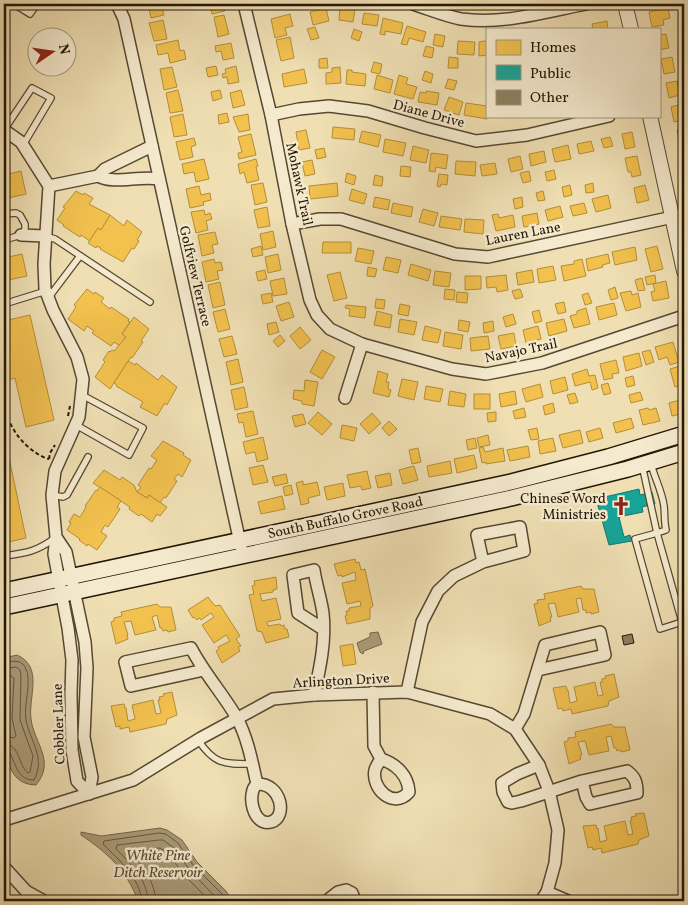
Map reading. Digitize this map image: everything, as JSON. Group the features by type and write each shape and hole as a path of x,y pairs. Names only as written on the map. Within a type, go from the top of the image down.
{"main road":[{"name":"South Buffalo Grove Road","path":"4,607 66,586 240,540 512,482 608,457 684,434"},
{"name":"South Buffalo Grove Road","path":"4,591 66,586 243,556 529,494 646,464 684,452"}],"street":[{"name":"Golfview Terrace","path":"117,4 124,19 243,556"},
{"name":"Mohawk Trail","path":"244,4 271,115 292,224 310,300 317,314 330,329 362,344"},
{"path":"413,4 459,19 485,21 513,19 586,4"},
{"path":"625,4 631,28"},
{"name":"Diane Drive","path":"271,115 299,109 329,106 368,111 476,141 527,135 600,118"},
{"path":"650,118 684,271"},
{"path":"4,130 21,142 49,186 44,264 47,294 77,357 82,380 77,398 79,417 71,423 55,471 52,495 56,537"},
{"path":"49,186 98,176 105,169 152,146"},
{"path":"98,176 107,180 159,179"},
{"name":"Lauren Lane","path":"292,224 320,219 341,219 455,254 488,257 673,218"},
{"path":"21,235 45,236"},
{"name":"Navajo Trail","path":"362,344 452,370 486,374 542,364 684,316"},
{"path":"345,398 362,344"},
{"name":"Cobbler Lane","path":"56,537 66,552 66,586 87,656 84,737 92,777 89,794"},
{"path":"407,692 422,622 438,591 454,576 482,562"},
{"path":"314,695 322,655 323,629 323,613 314,570 293,576 298,613 323,629"},
{"path":"515,729 524,714 545,645 600,632 606,655 538,670"},
{"path":"204,670 131,686 125,662 191,648 237,718 246,738 258,784"},
{"path":"373,692 374,746 381,759"},
{"name":"Arlington Drive","path":"4,820 133,780 198,740 273,699 314,695 407,692 490,714 515,729 538,765 549,791 558,830 555,863 544,897"},
{"path":"538,765 502,783 508,802 512,803 582,781 627,771 634,776 637,783 637,793 590,804 582,781"},
{"path":"4,866 26,891 42,901"},
{"path":"329,901 338,892 346,890 352,893 355,901"},
{"path":"544,897 568,901"}],"lane":[{"path":"14,4 30,14 37,4"},
{"path":"4,130 32,88 51,98 23,145"},
{"path":"4,214 16,213 20,215 25,224 25,230 21,235 4,240"},
{"path":"45,236 55,240 150,302"},
{"path":"4,304 47,294 80,256"},
{"path":"71,423 129,455 143,428 77,398"},
{"path":"52,495 62,497 66,495 88,457"},
{"path":"646,464 657,533 682,622 660,629 635,539 657,533 666,530 663,519 665,508 660,489 646,464"},
{"path":"5,556 23,554 44,546 56,537"},
{"path":"198,740 207,754 214,759 222,762 252,764"}],"path":[{"path":"71,423 69,408 77,398"},
{"path":"4,412 15,432 31,449 48,460 57,442"}],"water":[{"path":"378,632 382,644 364,651 363,654 360,652 357,643 370,637 370,633"},
{"path":"17,655 25,660 33,675 31,719 44,760 42,776 36,785 24,783 16,777 10,768 5,744 4,658"},
{"name":"White Pine Ditch Reservoir","path":"160,828 167,830 182,840 197,862 226,891 232,901 138,901 134,890 122,872 108,856 81,835 81,832 101,836"}],"building: Homes":[{"path":"148,4 161,4 164,15 151,18"},
{"path":"210,4 223,4 225,11 212,14"},
{"path":"340,7 355,9 353,22 339,20"},
{"path":"326,8 329,21 313,25 310,12"},
{"path":"668,8 670,18 663,20 664,25 652,27 649,12"},
{"path":"364,13 379,15 377,26 362,24"},
{"path":"290,14 293,26 285,28 287,35 275,38 271,19"},
{"path":"224,15 229,34 218,37 214,17"},
{"path":"383,18 403,23 401,34 385,31 385,35 380,34"},
{"path":"163,20 167,39 154,41 149,23"},
{"path":"607,21 608,28 593,28 592,24"},
{"path":"407,26 426,32 423,42 409,38 407,45 401,44"},
{"path":"315,27 319,38 311,40 307,29"},
{"path":"354,29 362,32 359,41 351,38"},
{"path":"435,34 445,36 443,47 433,45"},
{"path":"666,34 669,48 660,50 660,35"},
{"path":"290,37 294,58 281,61 276,40"},
{"path":"178,40 180,51 184,50 186,59 170,63 168,53 158,55 156,45"},
{"path":"458,41 475,42 474,55 457,54"},
{"path":"486,41 486,55 479,56 479,42"},
{"path":"231,43 234,58 223,60 221,51 216,52 215,46"},
{"path":"426,46 434,48 432,58 423,56"},
{"path":"449,57 458,58 458,68 448,68"},
{"path":"672,57 675,72 664,74 661,59"},
{"path":"327,58 328,68 319,68 319,59"},
{"path":"374,62 382,64 380,74 371,72"},
{"path":"216,66 218,75 208,77 206,68"},
{"path":"236,66 239,82 228,84 227,77 223,78 222,74 226,73 225,69"},
{"path":"172,67 177,87 164,90 160,69"},
{"path":"340,67 341,83 326,84 326,73 332,72 332,68"},
{"path":"684,67 684,76 681,76 679,69"},
{"path":"304,69 307,83 284,87 282,74"},
{"path":"347,70 366,74 365,86 346,84"},
{"path":"425,71 433,74 431,83 422,80"},
{"path":"377,75 393,80 390,93 374,89"},
{"path":"399,75 408,78 406,84 417,87 413,99 394,94"},
{"path":"448,79 457,81 454,90 445,88"},
{"path":"677,81 680,95 669,98 666,83"},
{"path":"178,90 183,111 170,113 166,93"},
{"path":"220,90 222,98 213,101 211,92"},
{"path":"241,90 245,105 233,108 230,93"},
{"path":"426,91 439,93 437,105 418,102 420,92 426,93"},
{"path":"449,97 463,102 459,115 444,110"},
{"path":"466,103 486,106 487,119 464,115"},
{"path":"682,104 684,120 674,122 671,107"},
{"path":"227,113 229,122 219,124 218,115"},
{"path":"183,114 187,135 174,137 170,117"},
{"path":"248,114 250,130 239,132 233,117"},
{"path":"333,127 355,129 354,140 332,138"},
{"path":"684,129 684,144 680,145 677,130"},
{"path":"306,130 310,148 299,150 296,132"},
{"path":"362,131 381,135 378,147 359,142"},
{"path":"632,132 635,147 625,149 622,134"},
{"path":"251,134 256,155 239,159 238,153 242,152 238,137"},
{"path":"610,137 613,146 604,148 601,139"},
{"path":"194,138 196,145 191,147 193,157 180,160 176,142"},
{"path":"385,139 406,143 403,156 383,152"},
{"path":"591,141 594,151 579,154 577,144"},
{"path":"568,145 571,159 555,162 552,149"},
{"path":"413,146 429,150 426,163 410,160"},
{"path":"324,148 326,157 317,159 315,150"},
{"path":"544,151 546,162 531,166 529,154"},
{"path":"431,153 448,155 446,169 436,167 435,172 429,171"},
{"path":"520,156 523,169 511,172 508,159"},
{"path":"637,156 641,175 632,177 631,172 628,172 625,158"},
{"path":"204,159 209,179 196,182 194,172 184,174 182,164"},
{"path":"256,159 259,180 247,183 244,172 240,174 238,164"},
{"path":"312,160 315,174 305,176 302,162"},
{"path":"456,161 476,162 475,176 455,174"},
{"path":"495,163 497,174 482,176 480,165"},
{"path":"401,166 411,167 410,177 400,176"},
{"path":"554,170 556,179 547,181 545,172"},
{"path":"21,171 26,194 4,199 4,175"},
{"path":"529,171 531,181 523,183 520,173"},
{"path":"347,173 356,176 354,185 345,182"},
{"path":"439,174 448,175 447,185 441,184 440,187 437,186"},
{"path":"375,175 383,177 382,186 373,185"},
{"path":"263,183 267,202 255,205 251,185"},
{"path":"337,183 338,196 310,199 309,186"},
{"path":"593,183 594,192 586,193 585,185"},
{"path":"570,185 572,195 564,197 562,187"},
{"path":"645,185 649,200 637,203 634,188"},
{"path":"199,186 201,195 210,193 211,200 203,202 204,205 190,208 186,189"},
{"path":"352,189 367,194 364,204 349,200"},
{"path":"76,191 93,198 89,204 110,215 101,230 98,228 90,241 81,235 80,237 57,220 65,208 63,207"},
{"path":"543,191 545,200 538,201 536,193"},
{"path":"608,195 611,208 596,212 592,199"},
{"path":"375,197 390,200 388,210 373,207"},
{"path":"522,197 523,207 515,209 513,199"},
{"path":"393,203 413,207 411,217 391,213"},
{"path":"584,203 587,213 573,216 570,206"},
{"path":"560,206 563,217 548,221 545,210"},
{"path":"267,207 270,226 258,228 254,210"},
{"path":"423,209 438,213 434,226 419,222"},
{"path":"204,210 205,215 210,213 212,219 206,221 208,230 196,233 191,212"},
{"path":"537,213 539,224 524,227 522,216"},
{"path":"498,214 499,218 513,215 515,227 496,231 492,215"},
{"path":"110,215 124,226 127,220 142,232 134,249 132,248 123,262 101,248 97,246 96,248 88,243 98,228 101,230"},
{"path":"441,216 462,219 460,230 439,227"},
{"path":"465,219 484,220 483,234 464,232"},
{"path":"273,231 276,247 263,250 260,234"},
{"path":"215,232 218,244 212,245 214,253 202,256 198,235"},
{"path":"323,242 351,242 351,253 322,253"},
{"path":"261,246 263,255 253,257 251,249"},
{"path":"657,246 663,269 651,272 645,249"},
{"path":"635,247 637,260 615,265 612,252"},
{"path":"358,248 374,251 371,264 355,261"},
{"path":"22,254 27,276 4,281 4,258"},
{"path":"278,254 281,270 268,273 265,257"},
{"path":"608,254 610,263 588,271 586,259"},
{"path":"386,257 401,260 398,273 383,270"},
{"path":"214,259 215,263 221,262 223,270 217,271 219,279 206,282 202,262"},
{"path":"582,259 586,276 564,281 561,266 574,264 574,261"},
{"path":"411,264 431,270 428,281 408,275"},
{"path":"553,266 556,280 539,283 537,269"},
{"path":"368,267 377,269 375,277 367,276"},
{"path":"265,270 267,279 258,281 256,272"},
{"path":"532,270 534,282 518,285 516,273"},
{"path":"435,271 451,273 449,287 433,285"},
{"path":"340,272 347,298 334,301 327,275"},
{"path":"506,275 508,290 497,292 496,287 487,288 486,277"},
{"path":"655,275 656,283 647,285 645,277"},
{"path":"465,276 481,276 481,289 465,290"},
{"path":"284,278 287,294 273,296 270,281"},
{"path":"642,278 645,290 638,291 635,280"},
{"path":"666,281 669,298 653,301 651,292 655,291 653,284"},
{"path":"220,282 225,305 213,308 208,285"},
{"path":"615,287 618,298 611,300 608,290"},
{"path":"87,289 104,298 101,302 110,309 111,307 129,319 128,321 130,322 122,334 126,337 120,346 114,342 111,346 92,333 94,331 87,326 84,331 68,319 76,307 74,305"},
{"path":"445,289 455,290 454,300 444,299"},
{"path":"520,289 523,297 515,299 512,291"},
{"path":"631,291 632,295 638,293 641,307 626,311 620,293"},
{"path":"457,292 468,293 467,303 456,302"},
{"path":"271,293 273,302 263,304 261,295"},
{"path":"588,293 592,303 585,305 582,295"},
{"path":"376,299 385,300 384,309 375,308"},
{"path":"289,302 294,317 281,321 276,306"},
{"path":"564,302 566,312 558,314 555,304"},
{"path":"614,303 617,315 599,320 596,307"},
{"path":"400,304 410,306 408,316 398,314"},
{"path":"346,305 366,307 365,318 349,316 350,309 345,308"},
{"path":"586,308 590,324 574,328 570,316"},
{"path":"225,309 230,329 218,332 213,312"},
{"path":"539,310 542,321 535,323 532,312"},
{"path":"377,311 392,315 390,328 374,325"},
{"path":"513,314 516,324 506,327 503,317"},
{"path":"30,315 54,420 26,427 15,378 4,381 4,350 10,349 4,321"},
{"path":"134,317 149,329 141,341 143,342 110,389 95,377 105,362 103,360 109,351 114,351 126,337 122,334"},
{"path":"400,319 417,322 414,335 398,332"},
{"path":"564,319 567,331 549,336 546,323"},
{"path":"459,320 470,322 468,332 458,330"},
{"path":"493,321 494,331 484,333 483,323"},
{"path":"276,322 279,332 269,335 267,324"},
{"path":"425,326 441,330 438,343 422,340"},
{"path":"538,326 541,339 526,343 523,330"},
{"path":"300,327 311,340 300,349 290,336"},
{"path":"445,332 463,335 461,349 443,346"},
{"path":"514,333 516,346 501,349 498,336"},
{"path":"280,335 285,341 278,347 273,341"},
{"path":"232,336 237,354 224,357 219,339"},
{"path":"488,336 490,349 471,351 470,338"},
{"path":"673,342 679,362 670,365 667,357 659,360 655,347"},
{"path":"322,350 335,357 322,379 310,372"},
{"path":"650,350 654,362 646,365 642,352"},
{"path":"639,353 642,366 626,371 623,357"},
{"path":"238,359 243,382 231,385 226,362"},
{"path":"616,360 619,373 612,374 613,378 604,380 600,364"},
{"path":"128,361 135,365 136,363 158,380 162,375 177,387 167,405 165,403 157,416 140,407 143,402 114,383"},
{"path":"683,365 684,384 675,387 670,369"},
{"path":"587,369 589,376 595,375 598,388 592,390 590,382 575,386 572,374"},
{"path":"378,371 388,374 386,382 389,382 388,389 391,390 389,397 373,393"},
{"path":"633,376 635,385 627,387 625,378"},
{"path":"565,377 568,390 553,394 550,381"},
{"path":"402,379 418,382 414,400 398,396"},
{"path":"305,380 318,382 314,406 302,404 302,401 293,399 294,390 304,391"},
{"path":"608,383 611,393 604,395 601,385"},
{"path":"540,384 543,397 526,402 522,389"},
{"path":"426,386 443,389 440,402 424,399"},
{"path":"244,387 248,407 235,410 231,390"},
{"path":"450,391 466,394 464,407 448,405"},
{"path":"515,391 517,404 501,407 499,394"},
{"path":"640,392 643,400 631,403 629,395"},
{"path":"575,393 578,402 570,404 567,395"},
{"path":"474,394 490,394 490,409 474,409"},
{"path":"684,399 684,413 672,416 669,403"},
{"path":"553,403 555,412 545,415 543,406"},
{"path":"524,408 526,417 515,419 513,411"},
{"path":"648,408 649,410 656,408 660,421 643,425 639,410"},
{"path":"253,411 258,434 246,437 243,422 239,423 237,414"},
{"path":"318,412 332,424 322,435 308,423"},
{"path":"496,412 496,421 488,422 487,413"},
{"path":"372,413 381,423 369,434 360,424"},
{"path":"303,414 306,424 295,427 292,416"},
{"path":"631,418 634,428 616,433 613,423"},
{"path":"389,421 397,429 389,436 382,428"},
{"path":"342,425 357,428 354,441 340,438"},
{"path":"537,428 539,439 531,440 528,430"},
{"path":"600,428 603,438 589,442 586,432"},
{"path":"580,430 583,443 563,448 559,435"},
{"path":"4,434 26,538 4,543"},
{"path":"488,435 490,445 479,447 477,438"},
{"path":"263,437 268,459 257,462 255,452 246,454 243,442"},
{"path":"475,438 477,448 468,450 466,440"},
{"path":"553,438 556,451 540,454 538,441"},
{"path":"163,441 184,453 183,455 191,460 182,477 178,474 174,479 177,481 166,498 164,497 160,503 149,495 147,498 137,492 141,487 138,485 149,468 151,469 157,460 151,456"},
{"path":"528,446 530,457 510,461 507,450"},
{"path":"483,447 485,452 503,448 505,461 482,463 479,448"},
{"path":"418,448 421,462 412,464 409,450"},
{"path":"474,455 477,468 457,473 454,459"},
{"path":"450,461 452,473 429,477 427,466"},
{"path":"263,465 268,482 253,485 249,468"},
{"path":"414,466 418,480 403,484 399,470"},
{"path":"104,470 120,480 122,477 134,485 137,492 147,498 149,495 167,507 160,516 157,514 152,522 141,514 139,516 129,509 130,507 93,483"},
{"path":"367,471 371,488 362,490 361,486 350,488 347,475"},
{"path":"390,473 392,485 378,488 375,476"},
{"path":"286,474 288,483 275,486 272,477"},
{"path":"303,481 303,485 317,482 320,495 308,498 309,503 301,505 296,483"},
{"path":"343,483 345,496 327,500 324,487"},
{"path":"291,485 293,494 285,496 283,487"},
{"path":"100,487 121,501 117,507 120,509 108,527 105,525 101,532 107,536 97,550 88,544 87,546 67,530 74,514 80,517 85,506"},
{"path":"282,496 285,509 261,514 258,502"},
{"path":"355,559 356,563 359,562 361,570 365,569 373,606 370,608 370,619 347,624 346,611 349,611 349,608 361,606 360,601 347,604 342,583 356,580 355,572 342,577 342,575 338,576 334,564"},
{"path":"276,577 277,589 273,590 273,592 260,594 262,601 276,598 281,619 267,622 268,626 284,625 289,637 266,643 262,632 257,631 249,595 254,594 252,586 255,585 254,581"},
{"path":"581,586 583,589 594,589 599,612 586,613 586,610 583,610 581,598 576,599 579,612 558,617 555,603 548,604 552,617 550,617 551,621 539,626 534,604 538,603 537,600 545,599 544,594"},
{"path":"208,597 215,606 220,605 240,636 236,639 241,646 238,647 240,651 222,663 216,651 219,649 218,647 230,641 226,635 214,643 202,625 214,617 211,613 201,620 199,618 197,620 193,618 188,610"},
{"path":"157,604 160,607 171,607 176,630 163,631 160,628 157,615 152,617 156,630 135,635 131,621 124,622 128,639 116,644 111,622 114,621 114,618 122,616 121,612"},
{"path":"353,644 356,664 343,666 340,646"},
{"path":"614,674 619,697 609,701 608,706 572,714 571,709 563,711 562,708 558,709 553,688 566,686 570,703 577,701 574,687 595,682 598,696 603,695 600,682 606,678 605,676"},
{"path":"172,692 177,715 167,719 166,724 130,732 129,727 120,729 120,726 116,727 111,706 124,704 128,721 135,719 132,705 153,700 156,714 161,713 159,697"},
{"path":"611,724 614,727 625,727 630,750 617,751 614,748 611,736 606,737 609,751 589,755 585,741 578,742 582,755 580,756 581,759 569,764 564,742 568,741 568,738 576,737 575,732"},
{"path":"644,813 649,836 639,840 638,844 602,853 601,848 593,850 592,847 588,848 583,826 596,825 600,842 607,840 604,826 625,821 628,835 633,834 631,817 636,816 635,814"}],"building: Public":[{"path":"639,489 640,495 652,492 655,504 642,507 643,512 619,517 624,537 630,535 632,541 609,545 596,499"}],"building: Other":[{"path":"632,634 634,643 624,645 622,636"}],"place":[{"name":"Chinese Word Ministries","path":"621,506"}]}
